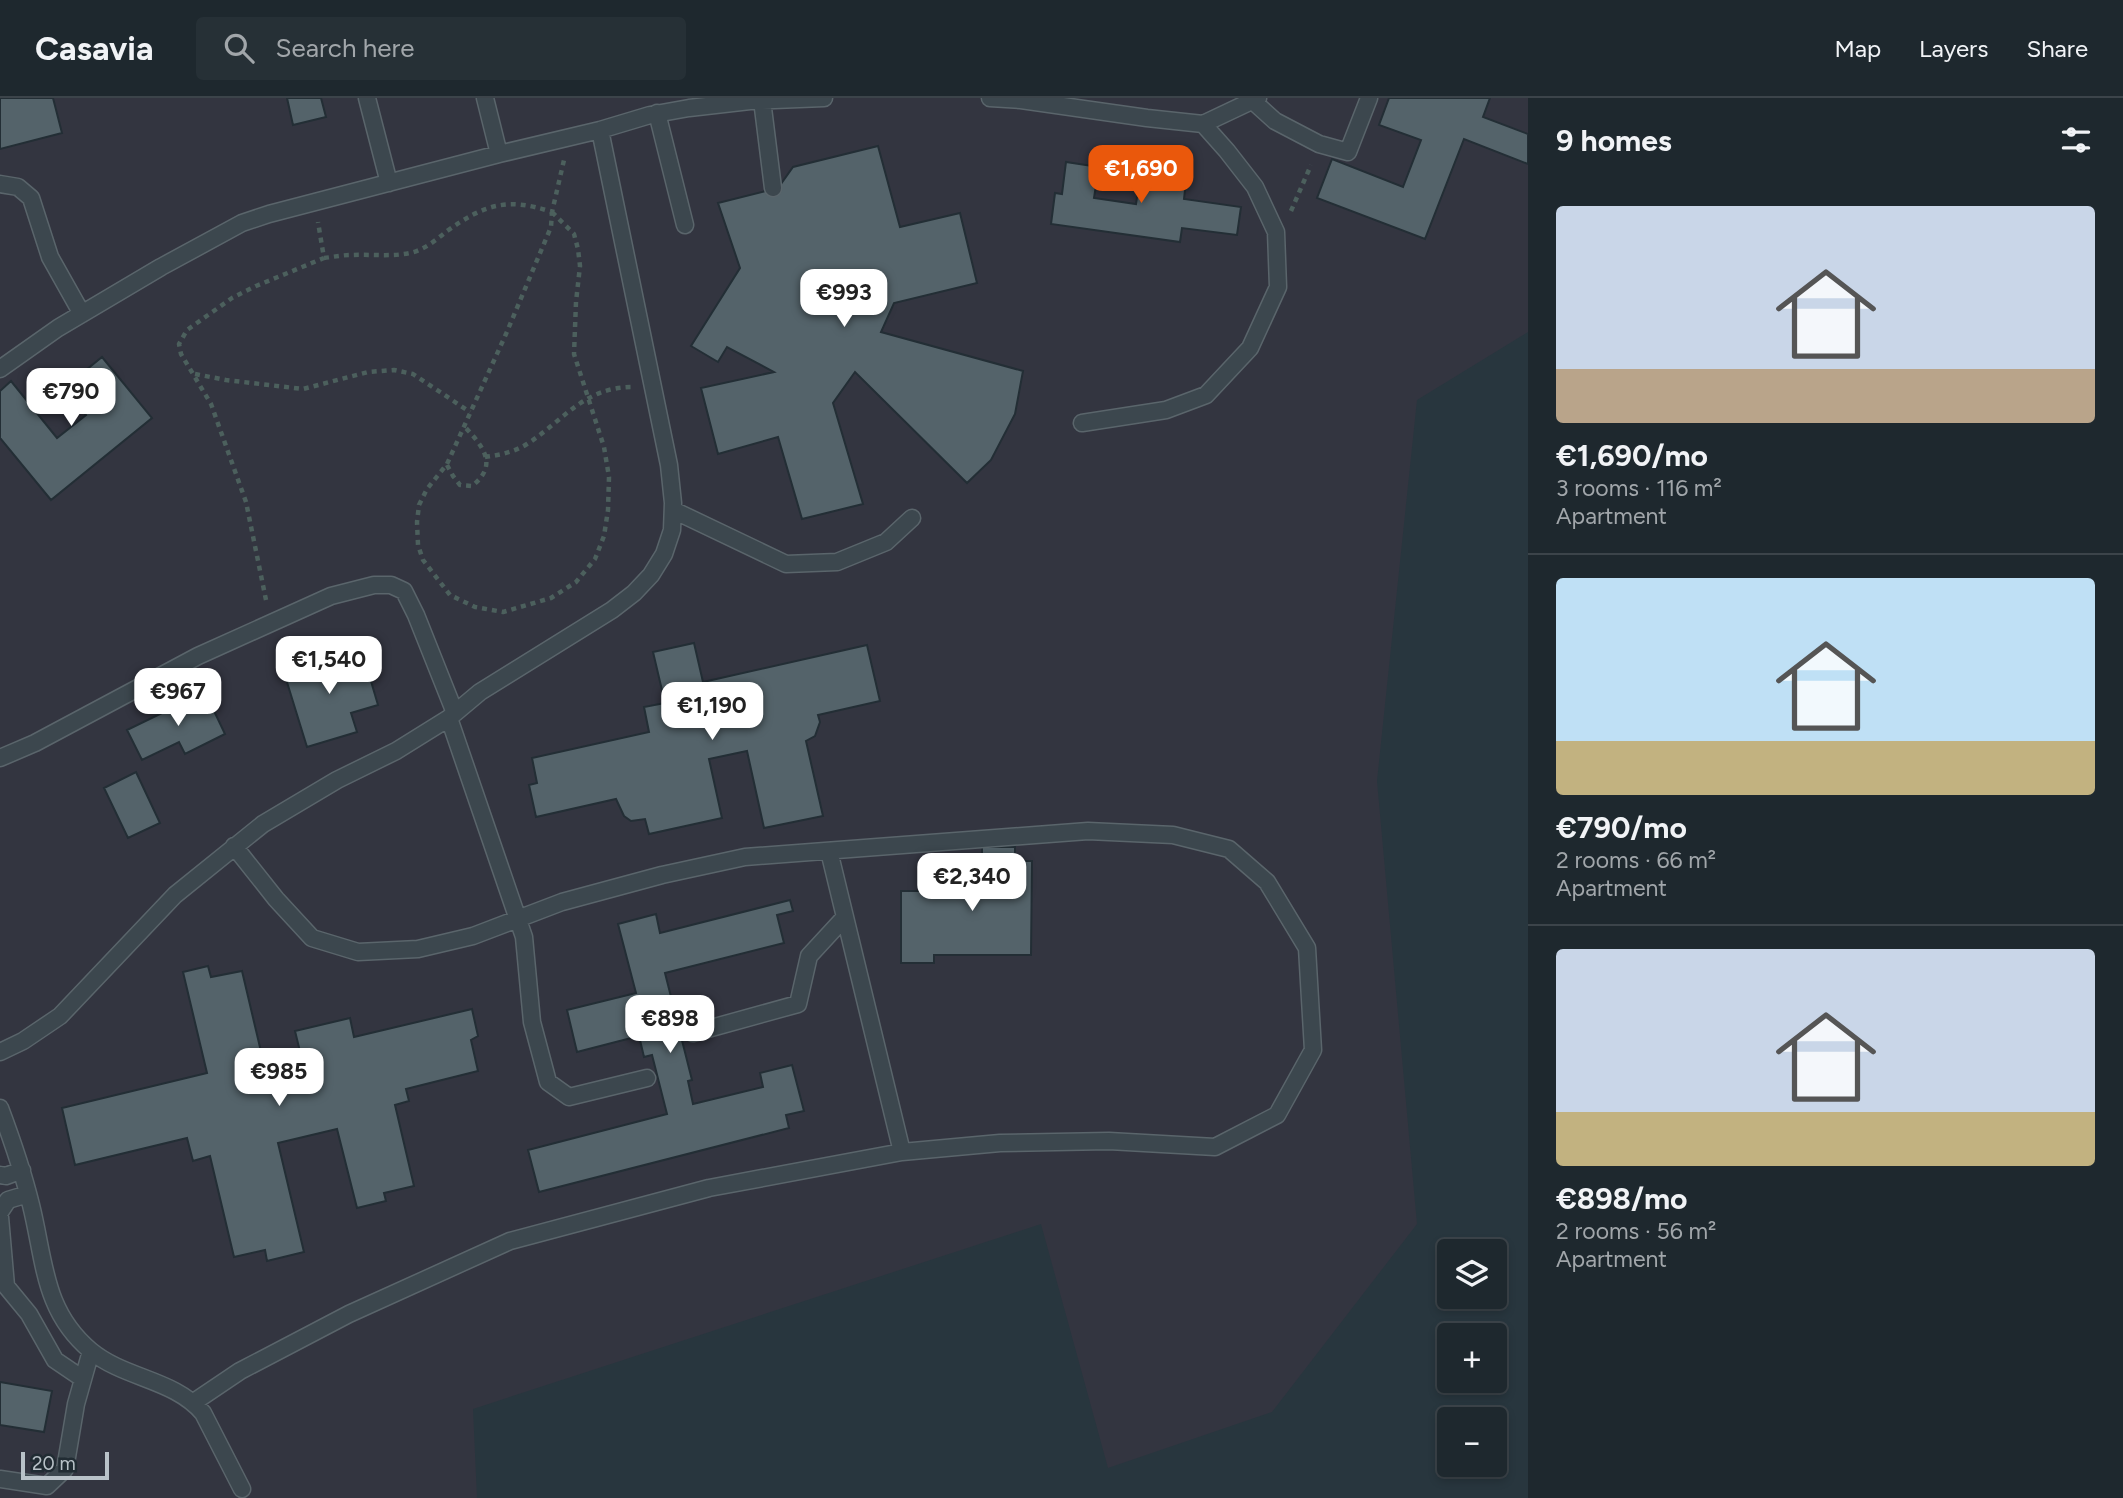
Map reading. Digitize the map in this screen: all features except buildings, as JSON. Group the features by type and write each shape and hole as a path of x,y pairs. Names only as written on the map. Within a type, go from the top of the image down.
{"lane":[{"path":"367,98 389,183"},
{"path":"485,98 499,154"},
{"path":"0,369 58,328 191,250 242,223 269,214 600,130 689,103 824,98"},
{"path":"990,98 1203,124 1256,100 1275,121 1319,144 1348,152 1369,98"},
{"path":"762,100 773,188"},
{"path":"657,113 685,225"},
{"path":"1082,423 1166,410 1206,395 1250,348 1278,286 1276,232 1272,223 1255,187 1203,124"},
{"path":"0,1052 23,1041 60,1016 175,895 263,824 337,780 396,751 452,715 481,692 601,617 634,593 651,575 664,554 672,530 669,465 600,130"},
{"path":"0,184 18,187 31,198 50,257 82,314"},
{"path":"673,510 786,564 837,562 886,542 912,518"},
{"path":"0,758 35,743 198,656 331,596 391,584 404,591 410,603 452,715 524,937 532,1022 548,1082 569,1097 647,1078"},
{"path":"194,1402 240,1371 349,1314 510,1241 709,1188 902,1152 1000,1143 1095,1141 1215,1147 1277,1115 1313,1050 1307,948 1267,881 1228,849 1173,835 1088,831 745,858 662,875 562,902 473,936 418,949 358,952 312,938 276,899 234,846"},
{"path":"829,850 902,1152"},
{"path":"693,1034 798,1004 809,956 845,917"},
{"path":"0,1108 22,1170 46,1279 56,1307 70,1329 91,1351 117,1368 182,1393 194,1402 208,1422 242,1489"},
{"path":"0,1175 6,1176 22,1170"},
{"path":"28,1194 8,1200 0,1215 3,1288 29,1314 55,1360 83,1379"},
{"path":"0,1479 47,1486 65,1469 76,1404 91,1351"}],"path":[{"path":"1272,223 1289,215 1319,144"},
{"path":"272,623 261,584 246,502 211,404 181,354 179,344 187,330 232,298 324,258 413,253 488,208 513,202 552,212 574,234 578,249 580,266 574,354 604,447 609,477 604,536 595,559 576,582 551,598 503,612 475,607 450,595 423,560 418,545 419,505 427,489 447,464 551,228 552,212 565,155"},
{"path":"317,218 324,258"},
{"path":"194,374 303,389 368,372 394,370 413,374 470,412"},
{"path":"485,457 508,454 527,444 588,398 616,387 644,387"},
{"path":"447,464 460,485 472,486 483,477 487,463 485,457 477,438 464,426"}],"shaded area":[{"path":"0,98 1528,98 1528,332 1417,400 1377,781 1417,1224 1272,1412 1108,1468 1041,1224 473,1409 477,1498 0,1498"}]}
